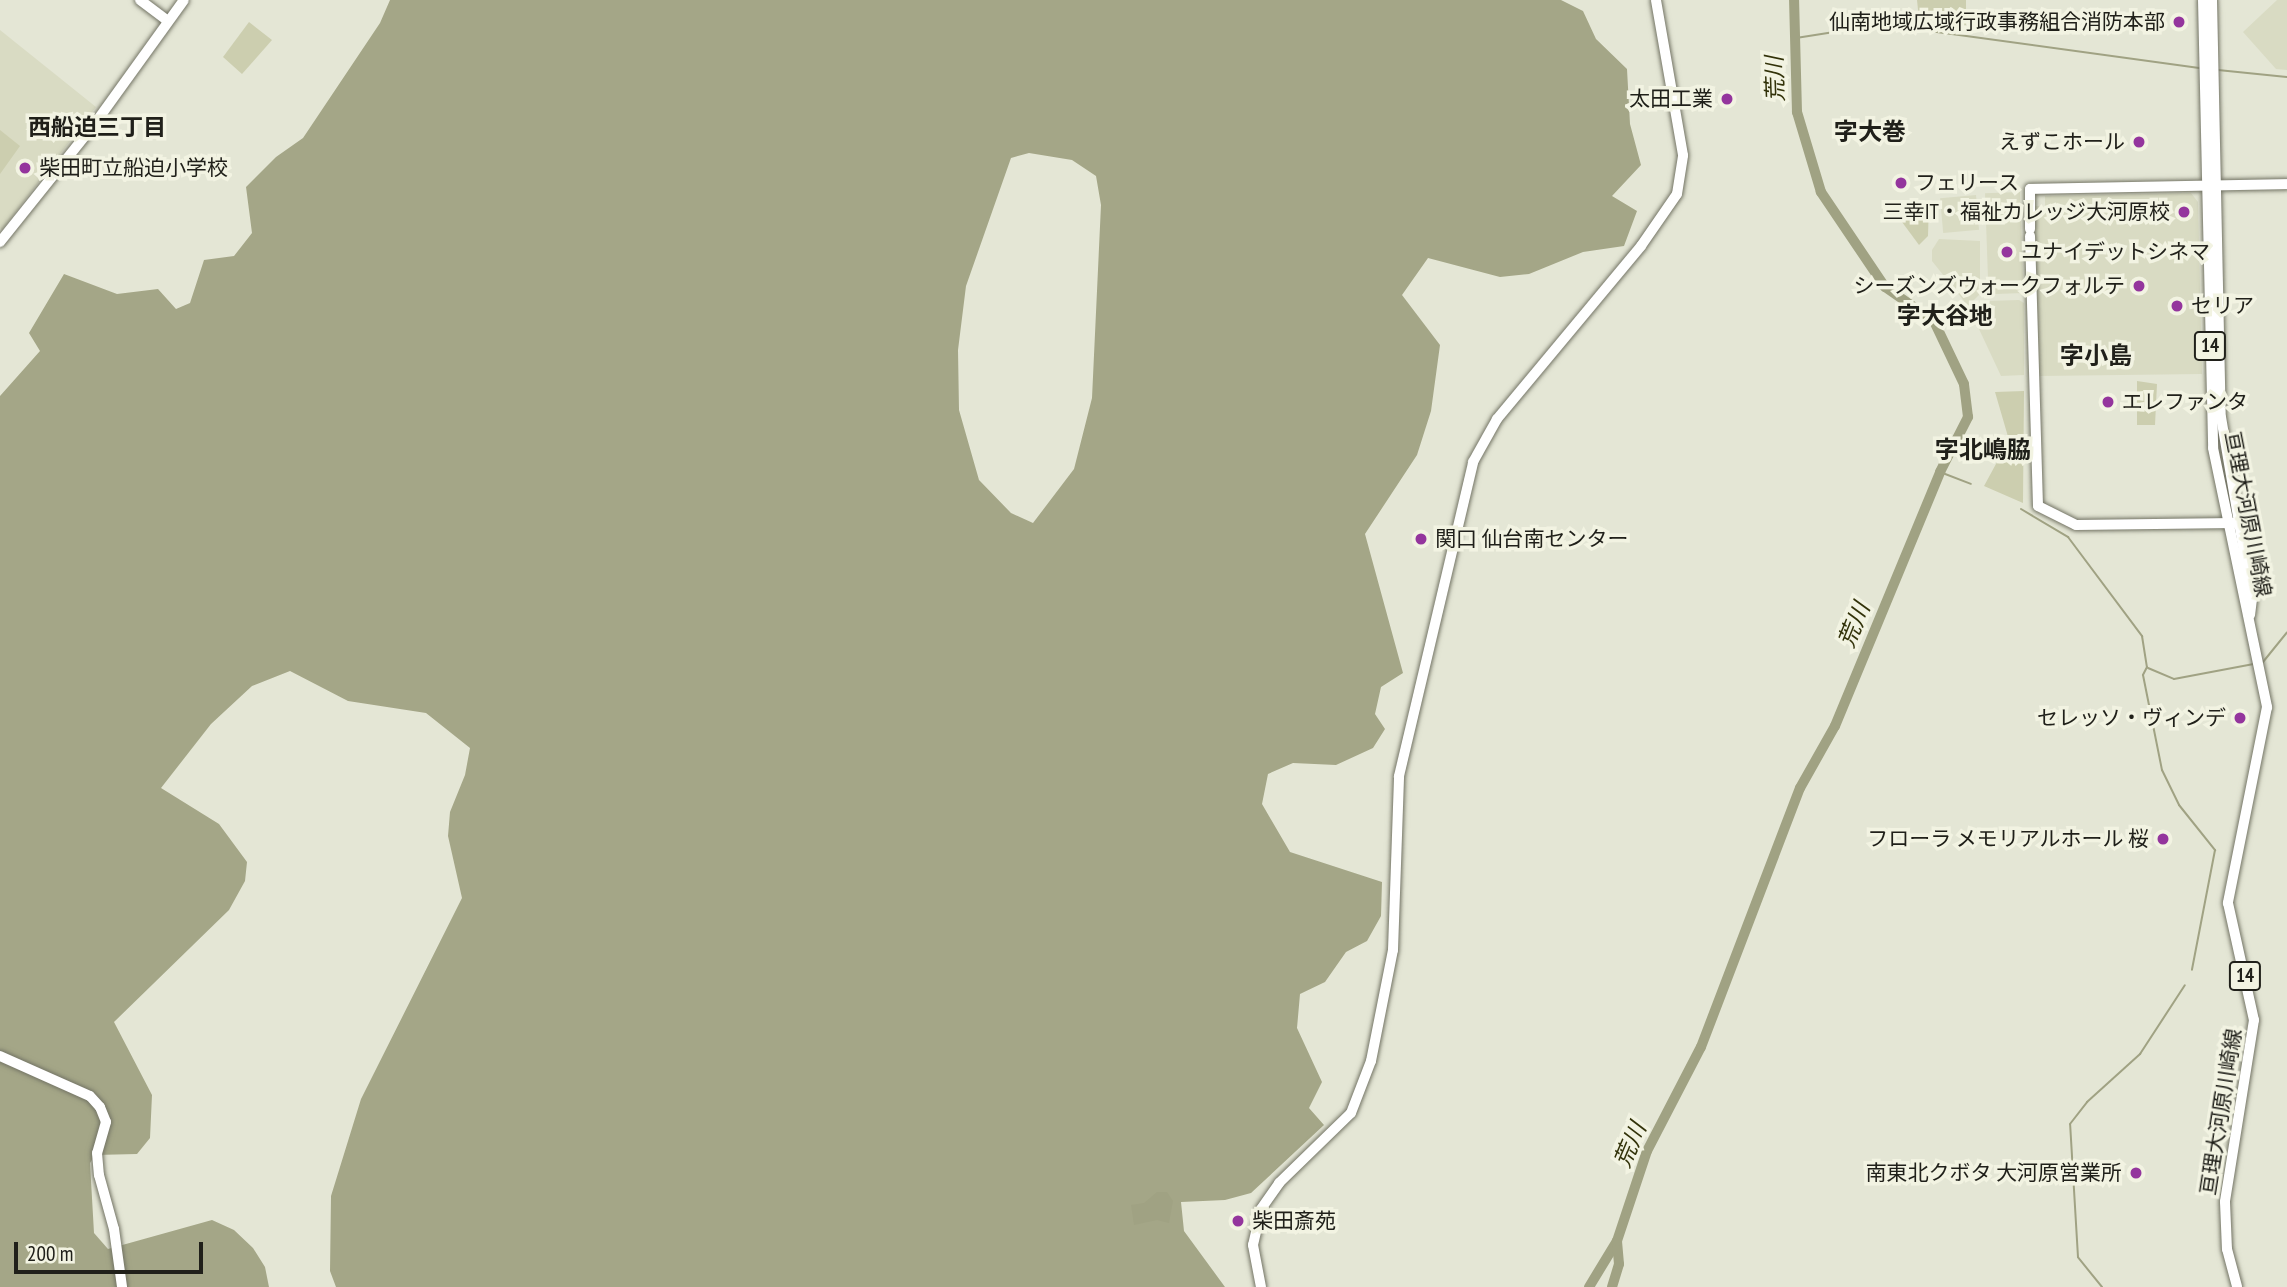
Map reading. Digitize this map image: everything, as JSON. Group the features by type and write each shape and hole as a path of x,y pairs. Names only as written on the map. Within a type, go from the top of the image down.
{"main road":[{"name":"亘理大河原川崎線","path":"2203,0 2209,70 2212,186 2212,428 2232,523 2242,601 2250,615 2259,663 2266,727 2228,903 2254,1020 2225,1202 2227,1249 2237,1287"},
{"name":"亘理大河原川崎線","path":"2209,70 2212,0"}],"street":[{"path":"140,0 168,21"},
{"path":"0,242 96,122 184,0"},
{"path":"1261,1287 1253,1245 1261,1209 1279,1183 1350,1113 1371,1061 1392,963 1399,776 1474,462 1497,419 1656,228 1677,194 1683,155 1656,0"},
{"path":"2232,523 2076,525 2038,506 2029,189 2287,184"},
{"path":"0,1056 90,1097 100,1107 106,1122 97,1153 99,1175 114,1229 122,1287"}],"shaded area":[{"path":"390,0 1561,0 1583,11 1596,39 1627,69 1630,124 1641,165 1612,196 1637,211 1624,246 1583,252 1529,274 1500,277 1428,258 1402,295 1440,345 1431,411 1417,455 1365,534 1403,673 1381,687 1375,714 1385,729 1373,748 1336,765 1293,763 1268,774 1262,804 1290,852 1382,882 1381,916 1367,941 1346,952 1325,982 1300,994 1297,1028 1322,1082 1309,1108 1324,1125 1251,1193 1225,1200 1181,1202 1184,1231 1225,1287 336,1287 330,1271 331,1196 361,1099 462,898 448,836 450,812 465,775 470,748 426,713 348,701 290,671 252,686 211,724 161,788 219,824 247,862 245,881 229,910 114,1022 152,1095 150,1138 137,1154 95,1155 90,1163 94,1233 108,1249 212,1220 234,1230 253,1248 265,1267 269,1287 0,1287 0,396 40,351 29,333 64,274 117,294 158,289 176,309 190,303 204,260 234,256 252,233 246,187 276,157 303,138 380,23","holes":["1029,153 1072,160 1096,176 1101,205 1092,398 1074,469 1033,523 1011,513 979,480 959,410 958,350 966,286 1011,158"]},
{"path":"1917,0 1966,0 1966,25 1919,19"},
{"path":"2277,0 2287,0 2287,70 2276,69 2243,32"},
{"path":"249,22 272,40 242,74 223,57"},
{"name":"柴田町立船迫小学校","path":"0,30 96,107 2,230 0,228"},
{"path":"0,130 20,146 0,174"},
{"path":"2020,192 2024,293 1989,294 1985,193"},
{"name":"シーズンズウォークフォルテ","path":"2191,193 2198,202 2202,374 2039,376 2034,206 2045,206 2045,196"},
{"path":"1976,195 1979,230 1943,233 1940,198"},
{"path":"1929,201 1928,236 1919,245 1902,222 1909,203"},
{"path":"1939,239 1980,241 1980,294 1968,306 1932,261 1932,250"},
{"path":"2019,300 2024,303 2024,375 2001,376 1971,312 1987,301"},
{"path":"2137,381 2157,384 2155,425 2137,425"},
{"path":"2024,391 2023,503 1984,486 2009,440 1995,392"},
{"path":"1157,1192 1167,1192 1173,1201 1169,1223 1157,1220 1134,1225 1131,1205 1144,1203"}],"waterway":[{"name":"荒川","path":"1612,1287 1619,1264 1617,1241 1647,1151 1701,1047 1800,788 1835,726 1940,472 1968,417 1964,384 1934,321 1885,287 1821,192 1797,112 1794,0"},
{"path":"1853,29 1893,26 2199,68"},
{"path":"1796,38 1840,31"},
{"path":"2218,70 2287,77"},
{"path":"1940,472 1971,484"},
{"path":"2021,509 2068,537 2142,636 2147,667 2143,675 2162,770 2179,805 2215,850 2192,970"},
{"path":"2263,662 2287,632"},
{"path":"2148,668 2174,679 2254,664"},
{"path":"2102,1287 2078,1257 2070,1124 2087,1102 2140,1054 2185,985"},
{"path":"1589,1287 1617,1241"}],"place":[{"name":"仙南地域広域行政事務組合消防本部","path":"2179,22"},
{"name":"太田工業","path":"1727,99"},
{"name":"えずこホール","path":"2139,142"},
{"name":"柴田町立船迫小学校","path":"25,168"},
{"name":"フェリース","path":"1901,183"},
{"name":"三幸IT・福祉カレッジ大河原校","path":"2184,212"},
{"name":"ユナイデットシネマ","path":"2007,252"},
{"name":"シーズンズウォークフォルテ","path":"2139,286"},
{"name":"セリア","path":"2177,306"},
{"name":"エレファンタ","path":"2108,402"},
{"name":"関口 仙台南センター","path":"1421,539"},
{"name":"セレッソ・ヴィンデ","path":"2240,718"},
{"name":"フローラ メモリアルホール 桜","path":"2163,839"},
{"name":"南東北クボタ 大河原営業所","path":"2136,1173"},
{"name":"柴田斎苑","path":"1238,1221"}],"district":[{"name":"西船迫三丁目","path":"97,127"},
{"name":"字大巻","path":"1870,132"},
{"name":"字大谷地","path":"1945,316"},
{"name":"字小島","path":"2096,356"},
{"name":"字北嶋脇","path":"1983,450"}]}
